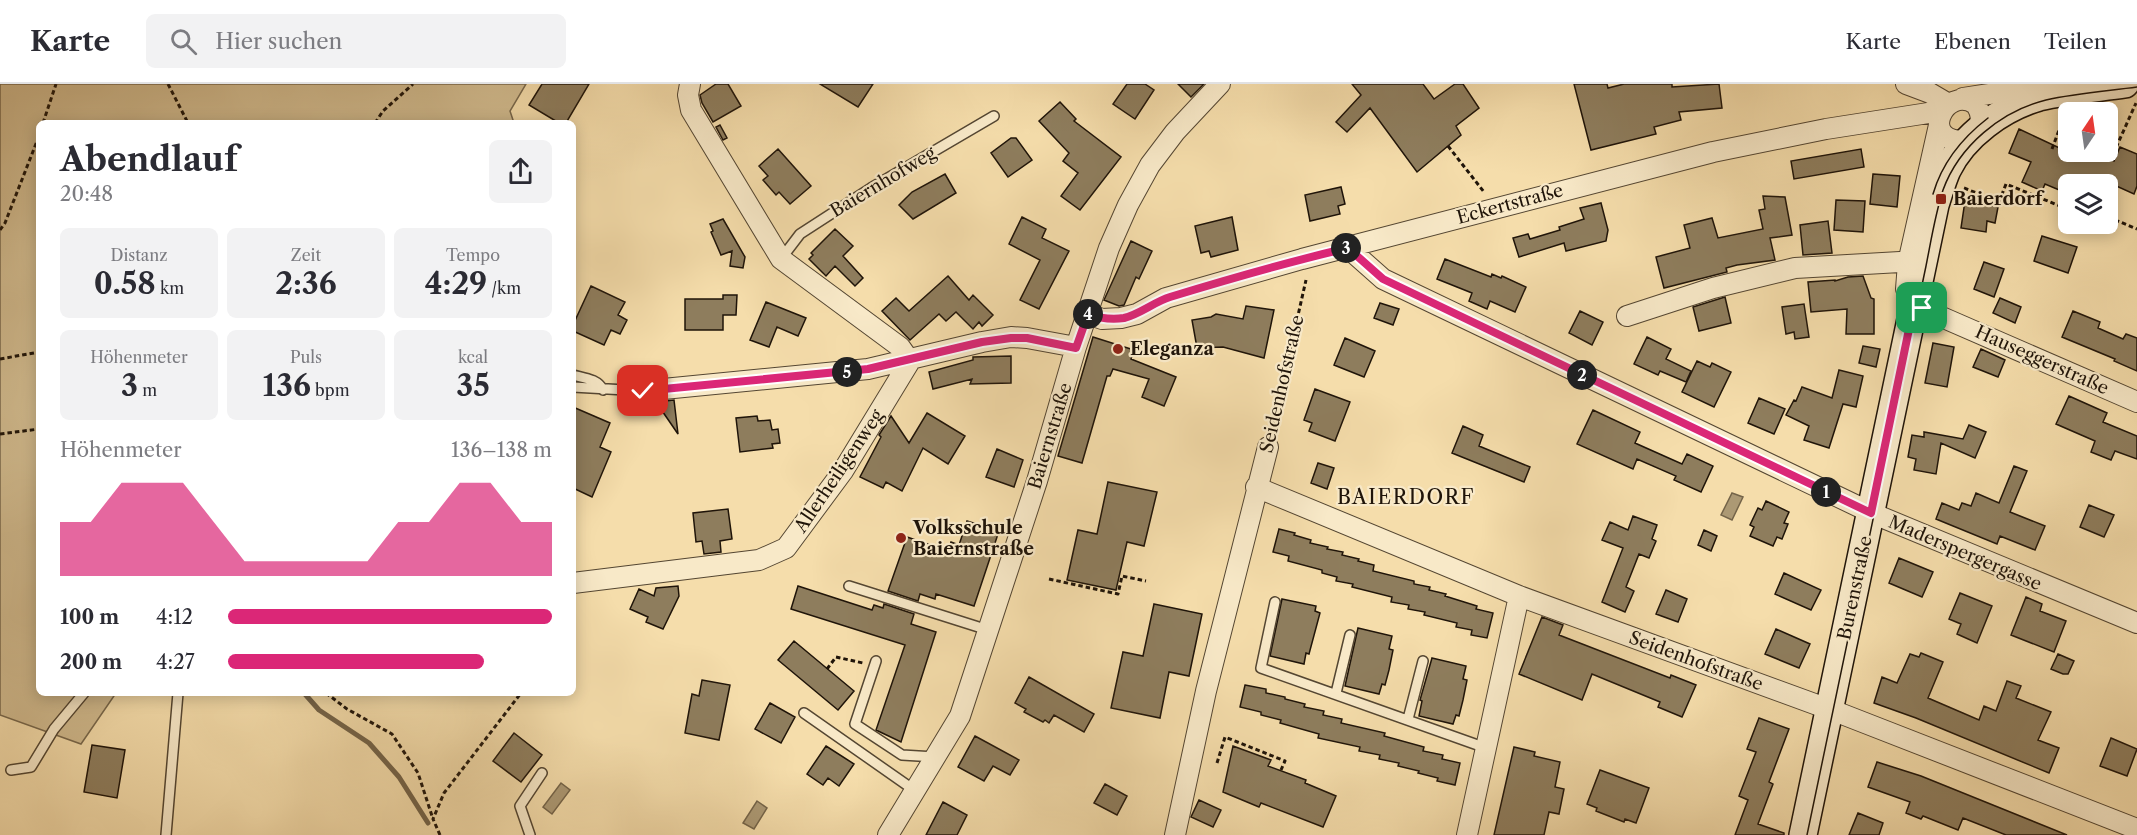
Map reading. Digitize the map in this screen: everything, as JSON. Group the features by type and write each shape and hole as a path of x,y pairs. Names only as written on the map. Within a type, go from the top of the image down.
{"street":[{"path":"690,84 688,95 691,110 781,259 900,347 910,361"},
{"name":"Baiernstraße","path":"888,835 960,716 1037,481 1076,348 1109,248 1128,205 1150,165 1174,132 1220,84"},
{"path":"1906,84 1951,103 1973,102 1980,110 1982,123 1973,136 1950,139 1943,133 1951,103"},
{"name":"Eckertstraße","path":"1088,314 1102,319 1137,314 1166,298 1302,259 1713,152 2002,92 2060,102 2125,84"},
{"name":"Eckertstraße","path":"1973,136 1995,118 2025,102 2058,102"},
{"name":"Burenstraße","path":"1803,835 1914,305 1915,265 1951,103"},
{"name":"Burenstraße","path":"1915,265 1948,168 1973,136"},
{"name":"Maderspergergasse","path":"1348,248 1383,279 1871,513 2137,623"},
{"path":"1627,316 1713,288 1795,268 1850,264 1915,265"},
{"name":"Hauseggerstraße","path":"1914,305 2137,402"},
{"path":"643,391 868,369 910,361 982,342 1011,338 1027,338 1076,348"},
{"name":"Allerheiligenweg","path":"576,583 759,560 786,548 843,471 910,361"},
{"name":"Seidenhofstraße","path":"1175,835 1206,691 1268,447"},
{"name":"Seidenhofstraße","path":"1256,488 1519,596 1829,710 2137,829"},
{"path":"1467,835 1519,596"}],"lane":[{"name":"Baiernhofweg","path":"781,259 800,234 871,188 994,116"},
{"path":"576,376 601,384 603,390"},
{"path":"576,387 643,391"},
{"path":"849,586 988,630"},
{"path":"1275,602 1261,668 1486,748"},
{"path":"1336,693 1350,635"},
{"path":"1408,719 1423,661"},
{"path":"876,664 855,724 902,755 935,757"},
{"path":"11,770 32,767 54,729 82,696"},
{"path":"166,835 178,696"},
{"path":"804,714 914,790"},
{"path":"530,835 520,806 542,772"}],"path":[{"path":"45,120 56,84"},
{"path":"168,84 186,120"},
{"path":"377,120 383,111 413,84"},
{"path":"2118,146 2135,113 2137,101"},
{"path":"2052,149 2058,114"},
{"path":"0,230 5,223 36,144"},
{"path":"1448,146 1486,194"},
{"path":"1956,185 1999,202 2006,184 2058,205"},
{"path":"2118,221 2137,229"},
{"name":"Seidenhofstraße","path":"1268,447 1306,280"},
{"path":"0,359 36,353"},
{"path":"0,434 36,429"},
{"path":"1048,579 1118,594 1122,576 1146,581"},
{"path":"827,669 836,657 876,664"},
{"path":"331,696 347,709 392,734 418,773 440,835"},
{"path":"434,819 444,793 519,696"},
{"path":"1217,763 1225,737 1285,761 1281,770"}],"shaded area":[{"path":"0,84 526,84 510,111 513,120 36,120 36,696 114,696 81,744 0,715"},
{"path":"1732,493 1743,497 1732,520 1721,515"},
{"path":"561,783 570,790 552,814 543,807"},
{"path":"757,801 767,808 754,829 743,823"}],"building":[{"path":"542,84 589,84 568,120 554,120 529,105"},
{"path":"716,84 728,84 741,106 713,122 700,95"},
{"path":"820,84 873,84 858,107"},
{"path":"1127,84 1145,84 1154,90 1135,119 1113,104"},
{"path":"1178,84 1204,84 1191,97"},
{"path":"1352,84 1423,84 1434,99 1455,84 1463,84 1479,108 1456,126 1461,135 1417,172 1370,108 1347,132 1336,122 1361,95"},
{"path":"1574,84 1607,84 1608,88 1624,84 1672,84 1672,87 1719,84 1722,108 1679,112 1681,120 1654,127 1656,134 1591,150"},
{"path":"1060,102 1076,119 1074,121 1121,157 1080,210 1061,196 1078,173 1063,161 1069,153 1039,121"},
{"path":"720,125 727,138 723,140 716,127"},
{"path":"2019,129 2058,147 2058,162 2118,162 2120,147 2137,154 2137,186 2134,194 2118,187 2118,174 2058,174 2058,189 2045,184 2042,191 2022,182 2031,162 2009,153"},
{"path":"1011,138 1016,138 1032,160 1008,177 991,153"},
{"path":"778,149 811,186 790,204 779,192 776,195 763,180 768,176 759,166"},
{"path":"1861,149 1864,167 1794,179 1791,161"},
{"path":"945,174 956,193 913,219 899,205 912,192"},
{"path":"1873,174 1900,176 1897,207 1870,204"},
{"path":"1341,187 1345,204 1338,206 1340,214 1310,221 1305,195"},
{"path":"1763,196 1785,197 1792,235 1770,238 1775,260 1737,265 1726,268 1727,272 1664,288 1656,257 1690,248 1684,225 1712,218 1718,238 1763,229 1759,210 1765,209"},
{"path":"1836,200 1865,201 1863,232 1834,230"},
{"path":"1965,201 1998,207 1995,223 1987,221 1986,232 1961,228"},
{"path":"1601,203 1608,230 1606,241 1566,251 1564,243 1519,257 1513,238 1528,234 1530,239 1560,230 1559,227 1584,219 1580,208"},
{"path":"1022,217 1046,229 1042,238 1069,251 1039,309 1020,300 1040,260 1009,244"},
{"path":"1232,217 1238,250 1211,257 1209,251 1201,253 1195,226"},
{"path":"723,219 745,257 743,268 730,266 732,251 721,255 711,232 713,231 710,224"},
{"path":"1828,221 1832,253 1803,255 1800,225"},
{"path":"835,229 853,246 843,256 863,278 855,286 835,266 826,276 809,259 813,255 811,253"},
{"path":"2042,236 2077,247 2068,273 2034,261"},
{"path":"1131,241 1152,251 1139,279 1136,277 1124,305 1119,306 1104,300"},
{"path":"1445,259 1491,277 1492,274 1501,278 1502,276 1526,287 1515,312 1490,301 1487,309 1469,301 1472,293 1437,279"},
{"path":"1984,262 2004,269 1994,297 1974,289"},
{"path":"948,276 969,300 973,295 993,315 982,326 979,322 973,329 956,312 946,321 939,314 910,340 882,311 896,298 909,311"},
{"path":"1863,276 1871,298 1874,299 1874,334 1846,334 1847,309 1811,312 1808,282 1835,281"},
{"path":"591,286 625,302 618,315 627,320 620,334 611,330 604,345 576,332 576,318"},
{"path":"723,295 737,295 736,315 723,315 723,330 685,330 685,299 723,299"},
{"path":"1725,297 1731,323 1699,331 1693,307"},
{"path":"2000,298 2021,307 2015,323 1993,313"},
{"path":"766,302 806,318 798,336 777,327 769,347 750,340"},
{"path":"1380,303 1399,309 1393,325 1374,318"},
{"path":"1804,304 1809,337 1795,339 1794,332 1786,334 1782,307"},
{"path":"1246,306 1274,310 1264,358 1223,347 1197,348 1192,320 1216,314 1243,319"},
{"path":"1580,311 1603,322 1592,345 1569,333"},
{"path":"2073,311 2100,322 2098,328 2123,339 2126,334 2137,338 2137,371 2114,361 2115,359 2062,337"},
{"path":"1093,337 1134,350 1131,359 1176,377 1164,406 1142,397 1149,379 1113,369 1110,376 1107,376 1082,463 1058,456"},
{"path":"1647,337 1671,349 1666,359 1691,371 1686,382 1660,371 1658,375 1634,364"},
{"path":"1345,338 1375,351 1364,377 1334,365"},
{"path":"1933,343 1954,347 1947,387 1925,383"},
{"path":"1863,346 1880,349 1876,367 1859,363"},
{"path":"1981,349 2005,360 1998,377 1973,367"},
{"path":"1011,356 1011,383 970,384 972,379 933,389 929,372 973,360 973,357"},
{"path":"1697,361 1710,367 1712,363 1731,372 1714,407 1682,392"},
{"path":"1839,370 1863,376 1856,407 1843,404 1829,448 1804,440 1809,426 1786,415 1802,387 1832,398"},
{"path":"1315,389 1350,402 1335,441 1309,431 1312,423 1304,420"},
{"path":"2069,396 2107,413 2103,422 2137,436 2137,459 2115,451 2111,460 2091,452 2095,441 2056,424"},
{"path":"1759,398 1785,409 1774,434 1748,423"},
{"path":"674,400 678,434 656,402"},
{"path":"576,408 610,423 600,447 611,452 592,497 576,489"},
{"path":"1593,410 1640,432 1635,443 1682,464 1687,454 1713,466 1701,492 1674,480 1676,476 1637,459 1633,469 1577,444"},
{"path":"927,413 965,436 948,464 923,448 902,491 886,482 883,488 860,477 881,437 879,435 891,416 909,443"},
{"path":"757,416 758,421 770,420 772,430 778,429 780,443 772,444 773,448 740,452 736,418"},
{"path":"1969,425 1986,432 1975,458 1941,443 1936,474 1914,470 1916,459 1908,457 1912,435 1924,437 1924,432 1963,439"},
{"path":"1463,426 1483,435 1479,446 1530,467 1524,482 1452,453"},
{"path":"997,449 1023,460 1014,487 986,477"},
{"path":"1318,463 1334,468 1327,489 1311,483"},
{"path":"2014,466 2027,471 2010,512 2045,526 2035,550 2000,536 1997,544 1936,519 1942,503 1959,510 1962,503 1971,506 1976,493 1999,503"},
{"path":"1108,482 1157,492 1144,546 1127,542 1116,590 1067,580 1078,530 1097,534"},
{"path":"1766,501 1789,512 1784,523 1788,524 1782,539 1777,537 1773,546 1750,536 1754,527 1750,525 1758,508 1762,510"},
{"path":"2089,505 2114,515 2104,537 2080,527"},
{"path":"728,509 732,539 720,541 721,552 704,554 702,541 696,542 693,513"},
{"path":"1633,516 1657,525 1652,539 1656,541 1649,558 1639,554 1626,587 1634,591 1625,612 1602,602 1623,548 1602,540 1610,522 1628,530"},
{"path":"967,521 999,531 974,606 936,594 935,599 920,594 918,601 888,591 907,537 948,551 951,542 959,545"},
{"path":"1279,529 1311,540 1310,543 1343,552 1342,555 1374,565 1373,571 1414,581 1414,584 1430,587 1429,590 1477,606 1476,609 1493,613 1487,638 1471,635 1472,630 1456,627 1457,623 1408,609 1409,605 1391,602 1392,597 1352,587 1353,584 1336,581 1337,577 1322,573 1322,570 1288,561 1289,556 1273,552"},
{"path":"1704,530 1717,536 1711,551 1698,545"},
{"path":"1899,558 1933,572 1922,597 1889,583"},
{"path":"1784,573 1821,590 1811,610 1775,594"},
{"path":"678,586 679,596 663,629 646,622 648,617 630,609 639,589 654,596 656,588"},
{"path":"798,586 872,610 874,605 883,608 884,604 914,614 911,624 936,632 901,742 876,730 905,645 791,609"},
{"path":"1666,590 1687,599 1678,622 1656,614"},
{"path":"1960,593 1992,606 1977,643 1957,634 1961,624 1949,619"},
{"path":"2026,597 2042,604 2040,611 2066,621 2054,652 2011,635"},
{"path":"1282,599 1316,606 1315,611 1320,613 1304,664 1270,656"},
{"path":"1154,604 1202,614 1189,676 1169,672 1160,718 1111,708 1123,652 1143,656"},
{"path":"1542,617 1563,625 1559,635 1670,678 1671,675 1696,685 1682,717 1658,707 1660,702 1592,674 1582,700 1519,674"},
{"path":"1358,628 1392,636 1389,649 1393,650 1389,670 1385,685 1382,684 1379,694 1345,686"},
{"path":"1776,629 1810,644 1799,668 1765,654"},
{"path":"794,641 854,691 838,710 778,660"},
{"path":"1921,653 1943,662 1928,698 1979,720 1984,706 1996,711 2007,681 2021,686 2016,698 2051,712 2038,740 2059,748 2049,773 1874,703 1882,677 1897,683 1910,654 1919,657"},
{"path":"2058,654 2074,661 2068,674 2051,669"},
{"path":"1432,658 1466,666 1463,679 1467,680 1463,700 1459,716 1456,715 1453,724 1419,716 1422,701 1420,700"},
{"path":"1029,677 1094,714 1084,732 1054,715 1049,723 1045,720 1043,722 1024,712 1026,709 1015,703"},
{"path":"702,680 730,685 719,740 685,733 692,694 699,696"},
{"path":"1245,685 1266,689 1266,693 1305,704 1304,707 1324,711 1323,715 1342,719 1341,723 1385,733 1384,736 1424,747 1423,751 1443,755 1442,759 1460,763 1455,785 1437,781 1438,778 1418,773 1419,771 1398,766 1399,763 1379,759 1380,755 1359,751 1360,747 1318,738 1319,734 1280,723 1281,720 1261,715 1261,712 1240,707"},
{"path":"770,703 795,717 781,743 755,729"},
{"path":"1759,718 1789,729 1769,782 1773,784 1758,824 1784,833 1784,835 1735,835 1748,800 1739,796 1756,752 1747,749"},
{"path":"514,733 542,755 521,782 493,761"},
{"path":"975,736 1019,760 1010,775 993,766 984,781 958,767"},
{"path":"2111,738 2137,749 2127,776 2100,766"},
{"path":"92,745 125,750 117,798 84,792"},
{"path":"826,746 854,764 839,786 828,778 823,785 807,774"},
{"path":"1233,746 1271,760 1268,766 1306,780 1305,783 1336,796 1323,827 1261,803 1259,807 1223,792"},
{"path":"1514,747 1535,752 1534,756 1560,762 1555,787 1564,789 1559,814 1549,812 1544,835 1494,835"},
{"path":"1877,762 1921,776 2067,835 2006,835 1963,818 1958,830 1923,816 1921,819 1906,813 1910,802 1868,787"},
{"path":"1600,770 1649,788 1636,823 1625,819 1624,822 1596,811 1597,808 1587,804"},
{"path":"1105,784 1127,796 1117,815 1094,803"},
{"path":"1199,800 1221,810 1213,827 1191,817"},
{"path":"943,802 967,815 957,835 926,835"},
{"path":"1858,813 1883,823 1879,835 1849,835"}],"waterway":[{"path":"307,696 319,710 369,743 399,777 428,823"}],"tram line":[{"path":"1807,835 1933,228 1943,190 1950,174 1971,145 1984,133 1998,122 2029,105 2080,94 2137,87"},
{"path":"1933,194 1954,152 1988,118"}],"place":[{"name":"Baierdorf","path":"1941,199"},
{"name":"Eleganza","path":"1118,349"},
{"name":"Volksschule Baiernstraße","path":"901,538"}],"district":[{"name":"BAIERDORF","path":"1406,497"}],"route":[{"path":"643,391 868,369 910,361 982,342 1011,338 1027,338 1076,348 1088,314 1102,319 1137,314 1166,298 1348,248 1383,279 1871,513 1914,305 1922,308"}]}
